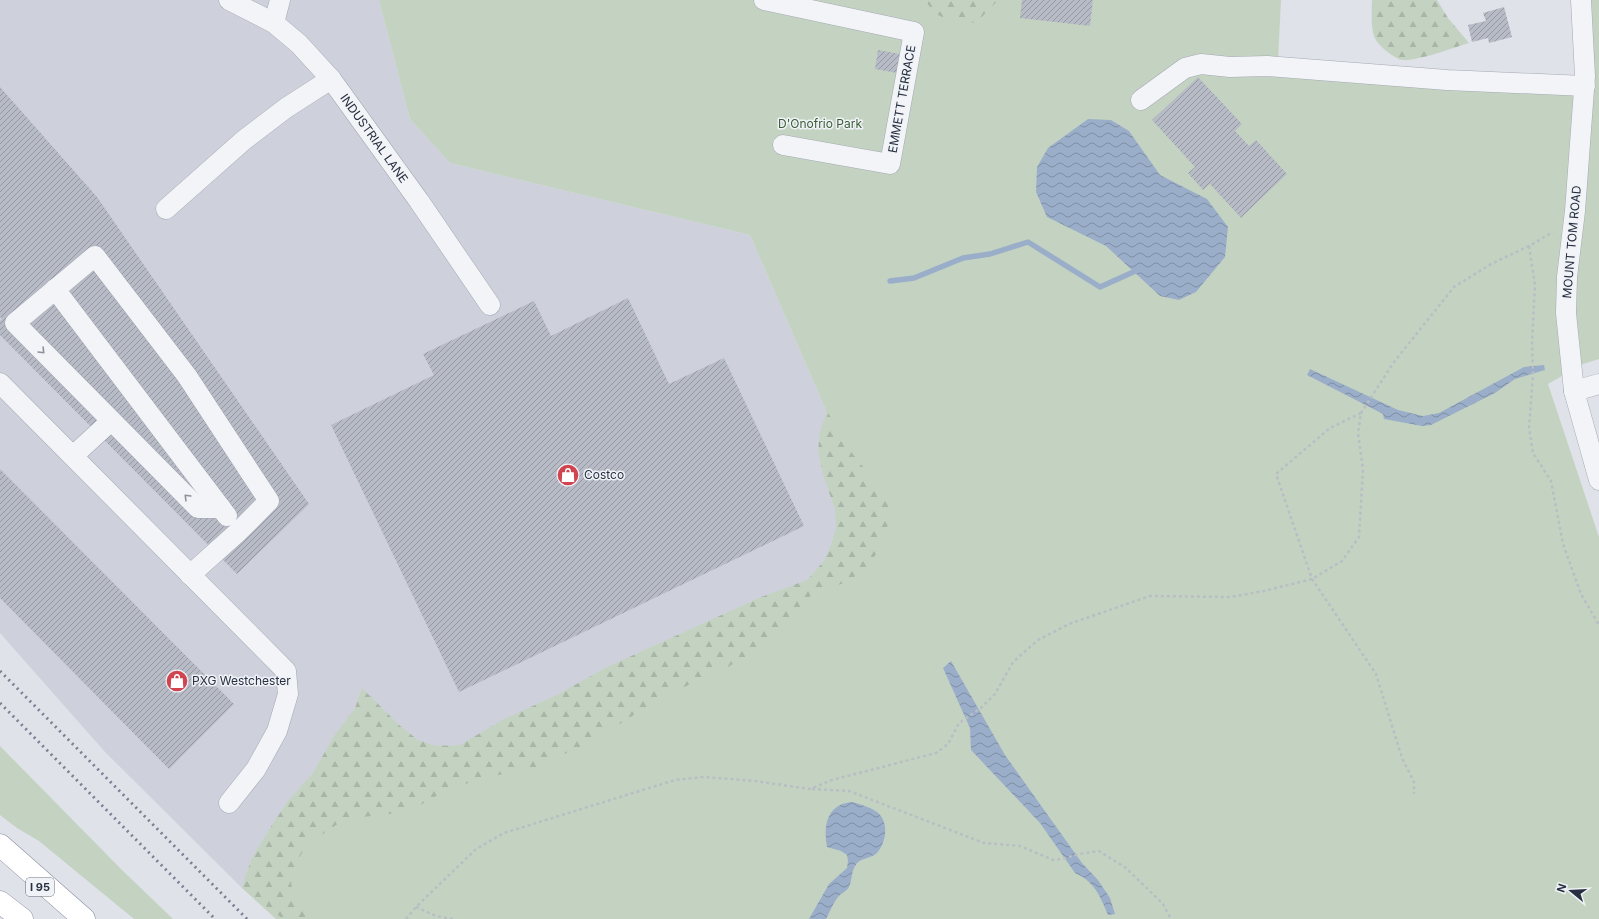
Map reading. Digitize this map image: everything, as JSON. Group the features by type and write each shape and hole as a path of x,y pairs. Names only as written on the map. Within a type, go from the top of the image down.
{"highway":[{"path":"0,845 84,919"},
{"name":"I 95","path":"0,856 80,919"},
{"path":"0,902 22,919"}],"street":[{"name":"INDUSTRIAL LANE","path":"229,0 274,23 299,44 331,79 419,201 490,305"},
{"path":"274,23 280,0"},
{"name":"EMMETT TERRACE","path":"764,0 914,32 890,164 783,145"},
{"name":"MOUNT TOM ROAD","path":"1581,0 1586,76 1566,313 1574,391 1599,480"},
{"path":"1141,100 1185,68 1201,64 1230,67 1267,66 1447,80 1584,86"},
{"path":"166,209 244,140 286,108 331,79"},
{"path":"190,574 238,532 269,501 182,370 95,256 15,323 198,508 221,508"},
{"path":"55,289 238,532"},
{"path":"0,383 286,671 288,694 277,731 256,769 228,803"},
{"path":"1574,391 1599,384"},
{"path":"73,456 111,420"}],"path":[{"path":"810,788 832,780 936,753 948,744 959,723 981,708 995,694 1013,662 1038,640 1069,624 1150,596 1230,597 1264,591 1312,579 1342,561 1359,537 1363,469 1358,433 1361,413 1394,362 1454,287 1491,264 1529,246 1557,230 1574,211"},
{"path":"1529,246 1535,285 1532,342 1533,376 1529,428 1533,452 1551,481 1563,544 1581,594 1599,625"},
{"path":"1361,413 1330,428 1276,474 1312,579 1376,674 1402,758 1414,782 1414,794"},
{"path":"406,919 416,907 476,849 504,833 675,780 704,777 849,791 984,843 1020,846 1053,860 1099,851 1126,868 1163,904 1171,919"},
{"path":"416,907 436,916 453,919"}],"shaded area":[{"path":"0,0 379,0 410,119 450,163 750,235 874,521 847,562 345,819 242,888 105,752 0,633"}],"green space":[{"name":"D'Onofrio Park","path":"379,0 1281,0 1278,62 1594,83 1588,0 1599,0 1599,359 1583,364 1548,384 1599,537 1599,919 276,919 242,888 345,819 847,562 874,521 750,235 450,163 410,119"},
{"path":"925,0 998,0 977,22 959,25 934,13"},
{"path":"1372,0 1437,0 1448,18 1469,43 1409,60 1396,58 1380,46 1374,36 1372,26"},
{"path":"827,411 852,453 891,502 887,527 880,547 874,558 858,574 848,581 813,592 793,620 765,646 726,668 660,698 595,740 534,768 478,779 438,795 408,812 345,819 308,844 298,859 291,883 295,900 311,919 283,919 242,888 252,858 288,801 313,773 334,736 355,708 362,688 399,725 418,740 436,746 460,745 504,719 557,695 605,668 761,597 807,580 824,561 832,542 836,527 835,509 824,478 818,450 820,432"},
{"path":"0,746 121,869 173,919 134,919 39,841 17,828 0,815"}],"water":[{"path":"1088,119 1111,120 1129,131 1160,175 1207,199 1228,227 1225,257 1196,292 1179,300 1160,296 1106,246 1047,217 1036,192 1037,167 1048,148"},
{"path":"1544,365 1545,370 1515,379 1495,393 1431,425 1422,426 1384,419 1383,414 1307,375 1310,369 1398,410 1423,416 1439,413 1524,367"},
{"path":"951,661 1005,755 1082,863 1098,880 1110,898 1115,914 1108,915 1092,885 1075,873 1040,823 971,750 970,728 943,668"},
{"path":"852,802 871,809 881,816 885,827 882,845 876,854 857,863 853,871 849,887 836,899 826,919 809,919 829,884 847,868 847,855 841,851 827,847 826,831 829,817 832,812 837,807"}],"building":[{"path":"1022,0 1093,0 1090,26 1020,18"},
{"path":"1504,7 1512,37 1489,43 1488,38 1472,42 1468,25 1486,21 1483,13"},
{"path":"878,50 900,54 897,73 875,69"},
{"path":"1198,77 1242,124 1235,131 1249,146 1256,140 1287,174 1241,218 1210,184 1203,190 1188,173 1195,167 1152,120"},
{"path":"0,87 97,197 309,504 237,574 0,335 0,321 2,319 0,317"},
{"name":"Costco","path":"628,298 669,384 724,358 804,526 459,692 331,425 434,375 423,354 534,301 551,336"},
{"path":"0,469 234,704 169,769 0,598"}],"waterway":[{"path":"890,281 914,278 963,258 990,254 1028,242 1100,287 1140,269"}],"railway":[{"path":"0,671 247,919"},
{"path":"0,703 215,919"}],"place":[{"name":"Costco","path":"568,475"},
{"name":"PXG Westchester","path":"177,681"}]}
